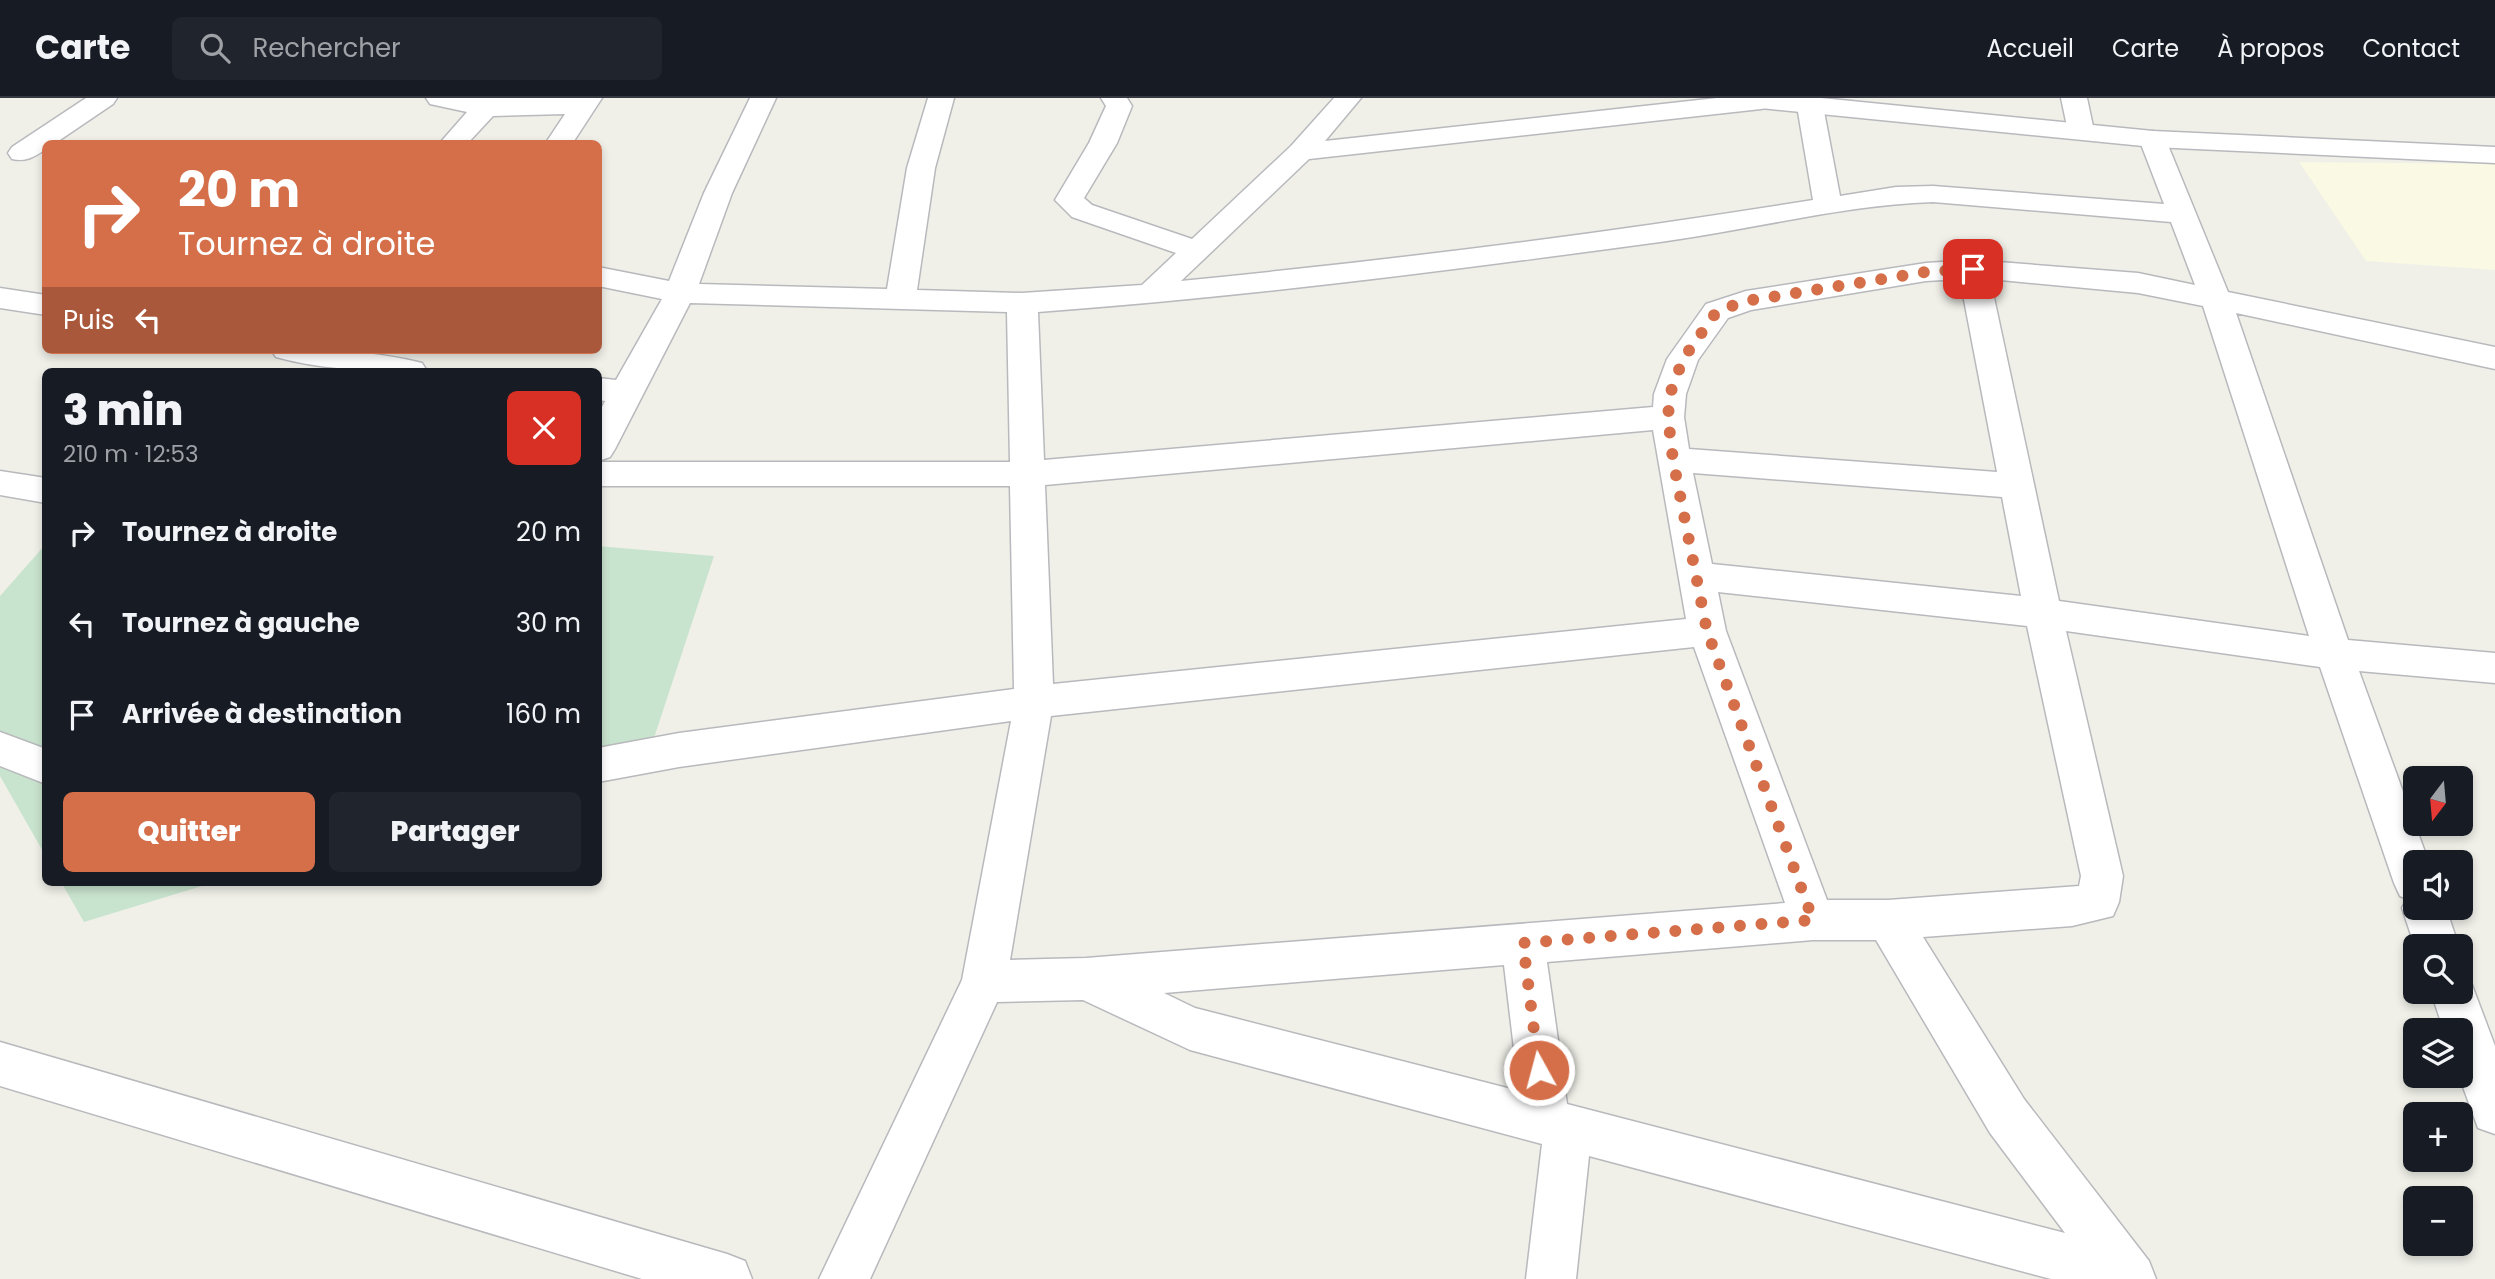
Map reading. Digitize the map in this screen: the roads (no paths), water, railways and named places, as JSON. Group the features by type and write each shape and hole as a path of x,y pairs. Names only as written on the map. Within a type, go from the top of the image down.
{"street":[{"path":"22,153 104,98"},
{"path":"439,98 486,108 587,101"},
{"path":"602,432 612,390 680,293 718,193 763,98"},
{"path":"901,298 921,168 941,98"},
{"path":"1114,98 1119,106 1114,122 1069,200 1082,211 1196,250"},
{"path":"1150,294 1301,152 1348,98"},
{"path":"2074,98 2081,131"},
{"path":"1301,152 1751,99 2153,139 2495,155"},
{"path":"561,140 587,101"},
{"path":"1810,106 1828,207"},
{"path":"456,140 486,108"},
{"path":"2153,139 2215,297 2334,654 2403,850"},
{"path":"602,276 680,293 1022,303 1150,294 1356,273 1520,252 1896,195 1933,194 2181,214"},
{"path":"984,982 1086,979 1813,920 1888,920 2072,907 2098,902 2102,876 2043,613 1973,269"},
{"path":"1813,920 1707,631 1673,460 1668,417 1670,394 1683,359 1717,311 1746,301 1926,272 1973,269 2113,280 2215,297 2488,356 2495,385"},
{"path":"0,298 42,304"},
{"path":"844,1279 984,982 1034,702 1022,303"},
{"path":"311,354 393,368"},
{"path":"602,474 1027,474 1668,417"},
{"path":"1673,460 2018,485"},
{"path":"0,482 42,490"},
{"path":"1696,576 2043,613 2334,654 2495,668"},
{"path":"602,764 680,750 1034,702 1707,631"},
{"path":"0,749 42,765"},
{"path":"1888,920 2007,1116 2129,1276"},
{"path":"1523,943 1557,1124 1551,1279"},
{"path":"1086,979 1190,1028 2129,1276"},
{"path":"2457,1004 2495,1111"},
{"path":"0,1064 727,1279"}]}
